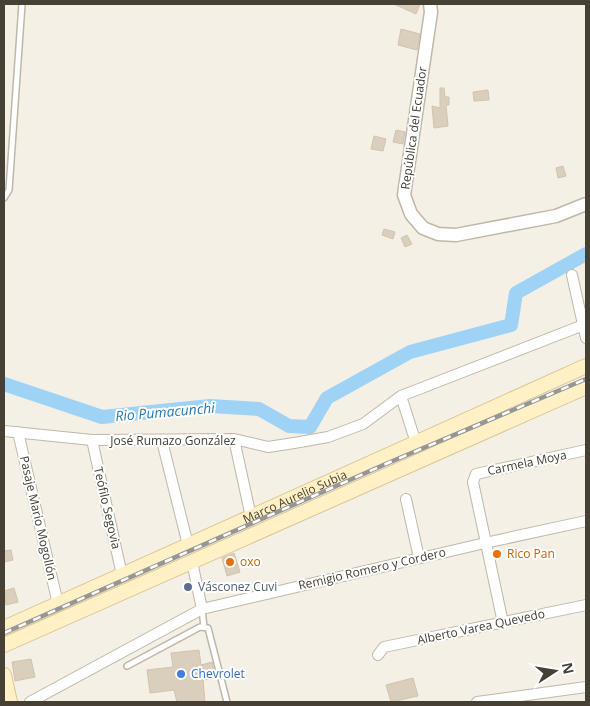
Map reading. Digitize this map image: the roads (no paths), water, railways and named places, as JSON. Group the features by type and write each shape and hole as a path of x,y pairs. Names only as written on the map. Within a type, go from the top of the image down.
{"main road":[{"name":"Marco Aurelio Subia","path":"4,628 586,366"},
{"name":"Marco Aurelio Subia","path":"4,645 586,386"},
{"path":"4,675 10,702"}],"street":[{"name":"República del Ecuador","path":"430,4 431,12 404,195 411,214 423,228 438,234 456,235 556,216 586,204"},
{"path":"572,275 585,325 586,338"},
{"name":"José Rumazo González","path":"4,431 92,440 234,439 268,447 328,436 362,424 401,396 585,325"},
{"path":"401,396 416,443"},
{"name":"Pasaje Mario Mogollón","path":"18,432 58,604"},
{"path":"234,439 251,517"},
{"name":"Teófilo Segovia","path":"92,440 122,575"},
{"path":"162,441 188,545"},
{"name":"Carmela Moya","path":"485,543 473,482 476,474 586,450"},
{"path":"406,499 419,558"},
{"name":"Remigio Romero y Cordero","path":"30,702 202,609 586,521"},
{"path":"485,543 503,623"},
{"path":"192,562 202,609"},
{"name":"Alberto Varea Quevedo","path":"378,654 384,647 586,605"},
{"path":"476,702 586,687"}],"lane":[{"path":"4,198 10,190 22,4"},
{"path":"202,609 204,627"},
{"path":"128,666 200,627 208,628 227,702"}],"waterway":[{"name":"Rio Pumacunchi","path":"4,384 102,417 210,406 259,409 289,426 310,427 327,398 410,352 511,325 516,293 586,254"}],"railway":[{"path":"4,633 388,463 586,379"}],"place":[{"name":"Rico Pan","path":"497,554"},
{"name":"oxo","path":"230,562"},
{"name":"Vásconez Cuvi","path":"188,587"},
{"name":"Chevrolet","path":"181,674"}]}
